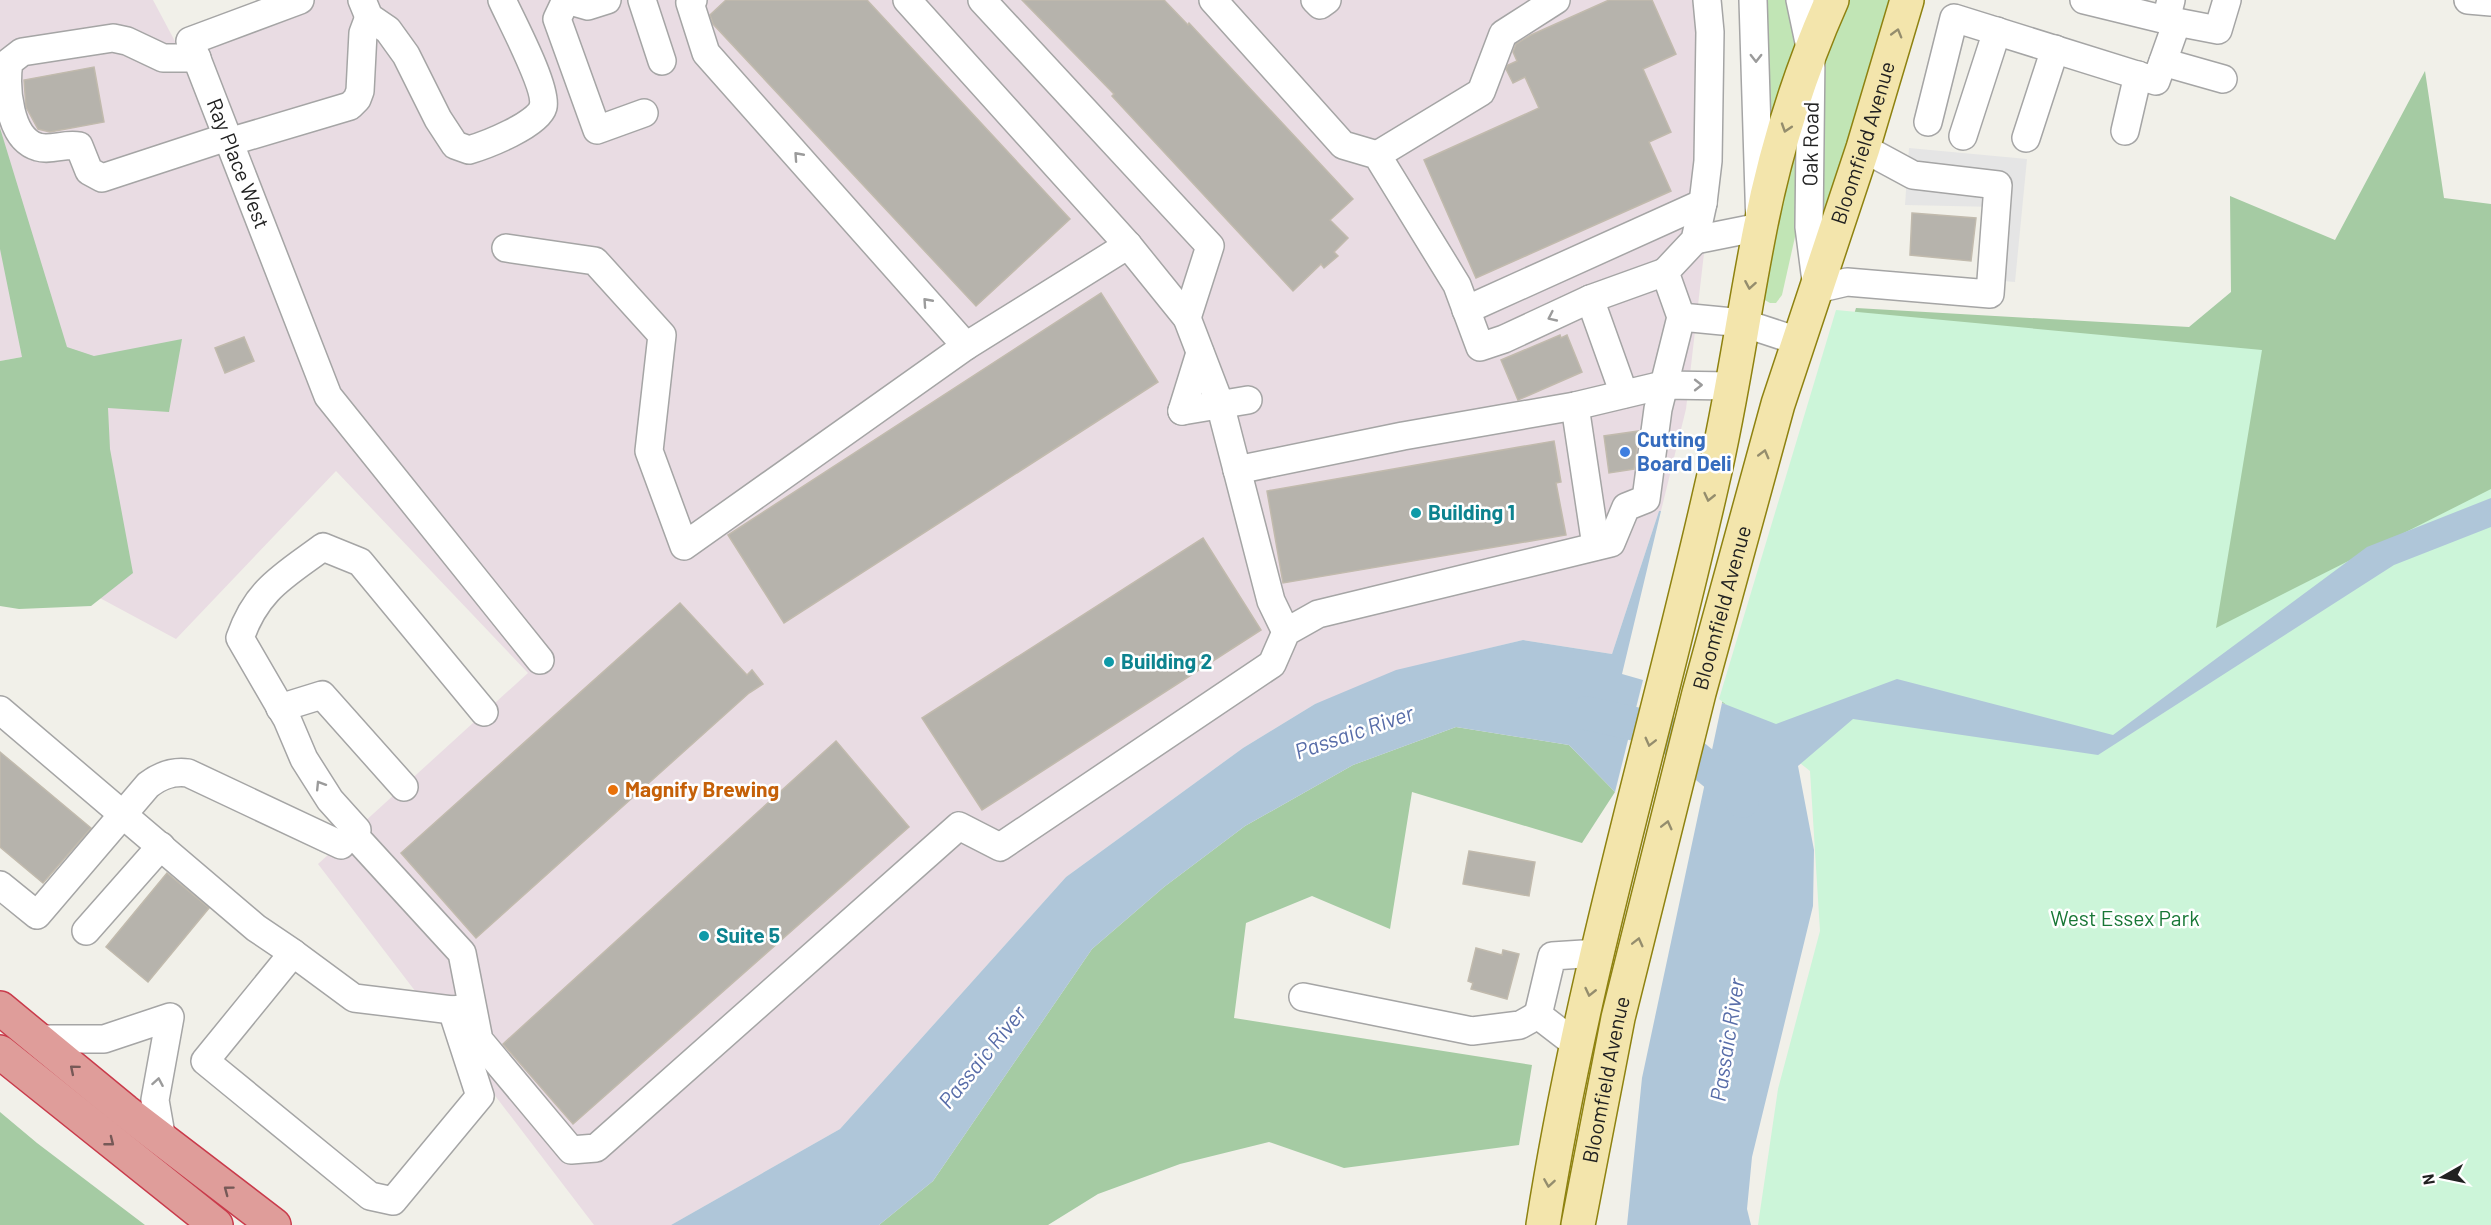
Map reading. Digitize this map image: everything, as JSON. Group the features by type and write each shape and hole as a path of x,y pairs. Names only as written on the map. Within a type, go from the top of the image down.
{"highway":[{"path":"0,1008 162,1140 274,1225"},
{"path":"0,1052 216,1225"}],"main road":[{"name":"Bloomfield Avenue","path":"1543,1225 1555,1147 1577,1045 1704,521 1732,386 1760,227 1780,147 1811,52 1832,0"},
{"name":"Bloomfield Avenue","path":"1578,1225 1616,1029 1699,693 1778,404 1863,148 1906,0"}],"street":[{"path":"300,0 190,41 197,58 163,58 127,40 113,38 22,52 9,62 6,77 16,131 25,141 40,148 70,144 79,146 89,171 102,178 350,106 357,99 360,91 365,8"},
{"path":"365,8 388,30 406,56 438,119 455,145 469,150 534,120 543,107 542,88 502,0"},
{"path":"607,0 588,6 566,0 557,19 597,130 644,113"},
{"path":"642,0 662,61"},
{"path":"693,0 690,3 706,53 966,346"},
{"path":"907,0 1128,245 1187,318 1220,404 1271,601 1286,632"},
{"path":"982,0 1210,246 1187,318"},
{"path":"1213,0 1343,145 1377,155 1457,285 1480,347 1504,339 1590,299 1665,272 1695,240 1703,203 1708,149 1710,32 1707,0"},
{"path":"1315,0 1320,5 1327,0"},
{"path":"1377,155 1481,92 1503,34 1556,0"},
{"path":"1695,240 1760,227 1754,0"},
{"name":"Oak Road","path":"1800,0 1811,52 1809,226 1817,289"},
{"path":"2084,0 2171,14 2218,30 2228,0"},
{"path":"2468,0 2491,2"},
{"path":"1928,122 1954,18 2156,81 2163,62 2171,14"},
{"path":"1963,136 1997,32"},
{"path":"2026,138 2055,49"},
{"name":"Ray Place West","path":"197,58 327,396 540,660"},
{"path":"2163,62 2223,79"},
{"path":"2125,131 2138,75"},
{"path":"1817,289 1847,282 1990,294 1998,185 1913,175 1863,148"},
{"path":"1466,310 1703,203"},
{"path":"506,248 595,261 662,335 649,451 684,546 966,346 1128,245"},
{"path":"462,1009 479,1040 571,1150 596,1148 959,826 1000,848 1272,664 1286,632 1318,614 1611,543 1626,507 1646,499 1664,385 1682,317 1665,272"},
{"path":"1590,299 1624,394"},
{"path":"1682,317 1743,323 1798,340"},
{"path":"1200,353 1182,411 1248,400"},
{"path":"1237,470 1403,436 1575,406 1664,385 1732,386"},
{"path":"1575,406 1596,546"},
{"path":"293,953 205,1062 370,1196 393,1201 480,1096 462,1009 462,953 350,836 304,759 283,713 240,638 249,612 270,586 322,547 360,562 484,712"},
{"path":"283,713 322,695 404,787"},
{"path":"0,710 124,813 256,928 354,998 462,1009"},
{"path":"0,885 37,915 154,781 179,772 188,773 350,836"},
{"path":"86,931 161,846"},
{"path":"1538,1015 1552,956 1599,952"},
{"path":"1303,997 1472,1030 1520,1024 1538,1015"},
{"path":"1538,1015 1577,1045"},
{"path":"38,1039 104,1039 170,1017 155,1100 162,1140"}],"shaded area":[{"path":"0,0 153,0 178,47 300,0 1715,0 1715,158 1686,409 1661,511 1659,511 1612,654 1523,640 1465,654 1315,704 1243,748 1066,877 840,1129 671,1225 594,1225 318,864 528,673 336,471 176,639 98,597 48,352 0,361"},
{"path":"1909,148 2027,159 2015,282 1991,280 1996,207 1905,205"}],"green space":[{"path":"1765,0 1789,0 1796,46 1769,135"},
{"path":"1845,0 1894,0 1822,225 1819,84 1829,38"},
{"path":"2425,71 2444,198 2491,204 2491,498 2113,735 1776,724 1722,703 1832,385 1856,308 2189,327 2231,292 2230,196 2335,240"},
{"path":"0,128 67,347 94,356 182,339 169,412 108,408 110,449 133,573 91,606 19,609 0,606 0,361 22,357 0,249"},
{"path":"1797,153 1797,228 1782,295 1776,303 1770,303 1763,299 1773,227 1793,154"},
{"name":"West Essex Park","path":"1836,310 2262,350 2216,628 2491,489 2491,1225 1758,1225 1778,1089 1820,931 1810,771 1719,699"},
{"path":"1456,727 1569,745 1615,792 1582,843 1412,792 1390,929 1312,896 1246,923 1234,1018 1532,1065 1519,1145 1344,1168 1269,1142 1180,1164 1098,1194 1048,1225 879,1225 933,1181 1092,949 1164,887 1245,826 1353,765"},
{"path":"0,1112 37,1143 145,1225 0,1225"}],"water":[{"path":"2491,498 2491,527 2394,565 2098,755 1853,719 1798,766 1814,850 1813,906 1752,1157 1747,1209 1751,1225 1627,1225 1642,1078 1722,703 1776,724 1897,679 2113,735 2367,547"},
{"path":"1659,511 1661,511 1622,674 1643,680 1615,792 1569,745 1456,727 1353,765 1245,826 1164,887 1092,949 933,1181 879,1225 671,1225 840,1129 1066,877 1243,748 1315,704 1396,670 1523,640 1612,654"}],"building":[{"path":"726,0 867,0 1070,219 976,306 713,24 710,15"},
{"path":"1022,0 1164,0 1188,25 1189,23 1353,199 1330,220 1348,238 1334,252 1338,256 1324,268 1321,264 1293,291 1112,96 1114,94"},
{"path":"1609,0 1652,0 1676,54 1643,69 1671,132 1649,142 1671,191 1476,278 1424,160 1539,108 1525,77 1513,83 1506,69 1508,65 1517,61 1513,52 1516,44"},
{"path":"94,67 104,122 50,132 38,129 26,107 24,80"},
{"path":"1912,213 1976,218 1971,261 1910,255"},
{"path":"1101,293 1158,382 784,623 728,535"},
{"path":"1560,335 1561,338 1567,335 1582,372 1518,400 1501,360"},
{"path":"244,337 254,361 225,373 215,348"},
{"name":"Cutting Board Deli","path":"1639,431 1634,469 1609,473 1604,436"},
{"name":"Building 1","path":"1554,441 1561,482 1556,483 1566,535 1283,583 1267,491"},
{"name":"Building 2","path":"1203,538 1261,630 982,810 922,718"},
{"path":"680,603 747,675 752,670 763,684 749,693 476,938 401,853"},
{"name":"Suite 5","path":"836,741 909,827 573,1124 503,1044"},
{"path":"0,752 91,828 43,883 0,847"},
{"path":"1469,851 1535,862 1529,896 1463,884"},
{"path":"167,873 209,908 148,982 106,947"},
{"path":"1476,948 1502,955 1503,950 1519,954 1507,999 1471,989 1473,983 1468,981"}],"waterway":[{"name":"Passaic River","path":"1586,713 1662,730 1742,796 1742,801"}],"place":[{"name":"Cutting Board Deli","path":"1625,452"},
{"name":"Building 1","path":"1416,513"},
{"name":"Building 2","path":"1109,662"},
{"name":"Magnify Brewing","path":"613,790"},
{"name":"Suite 5","path":"704,936"}]}
